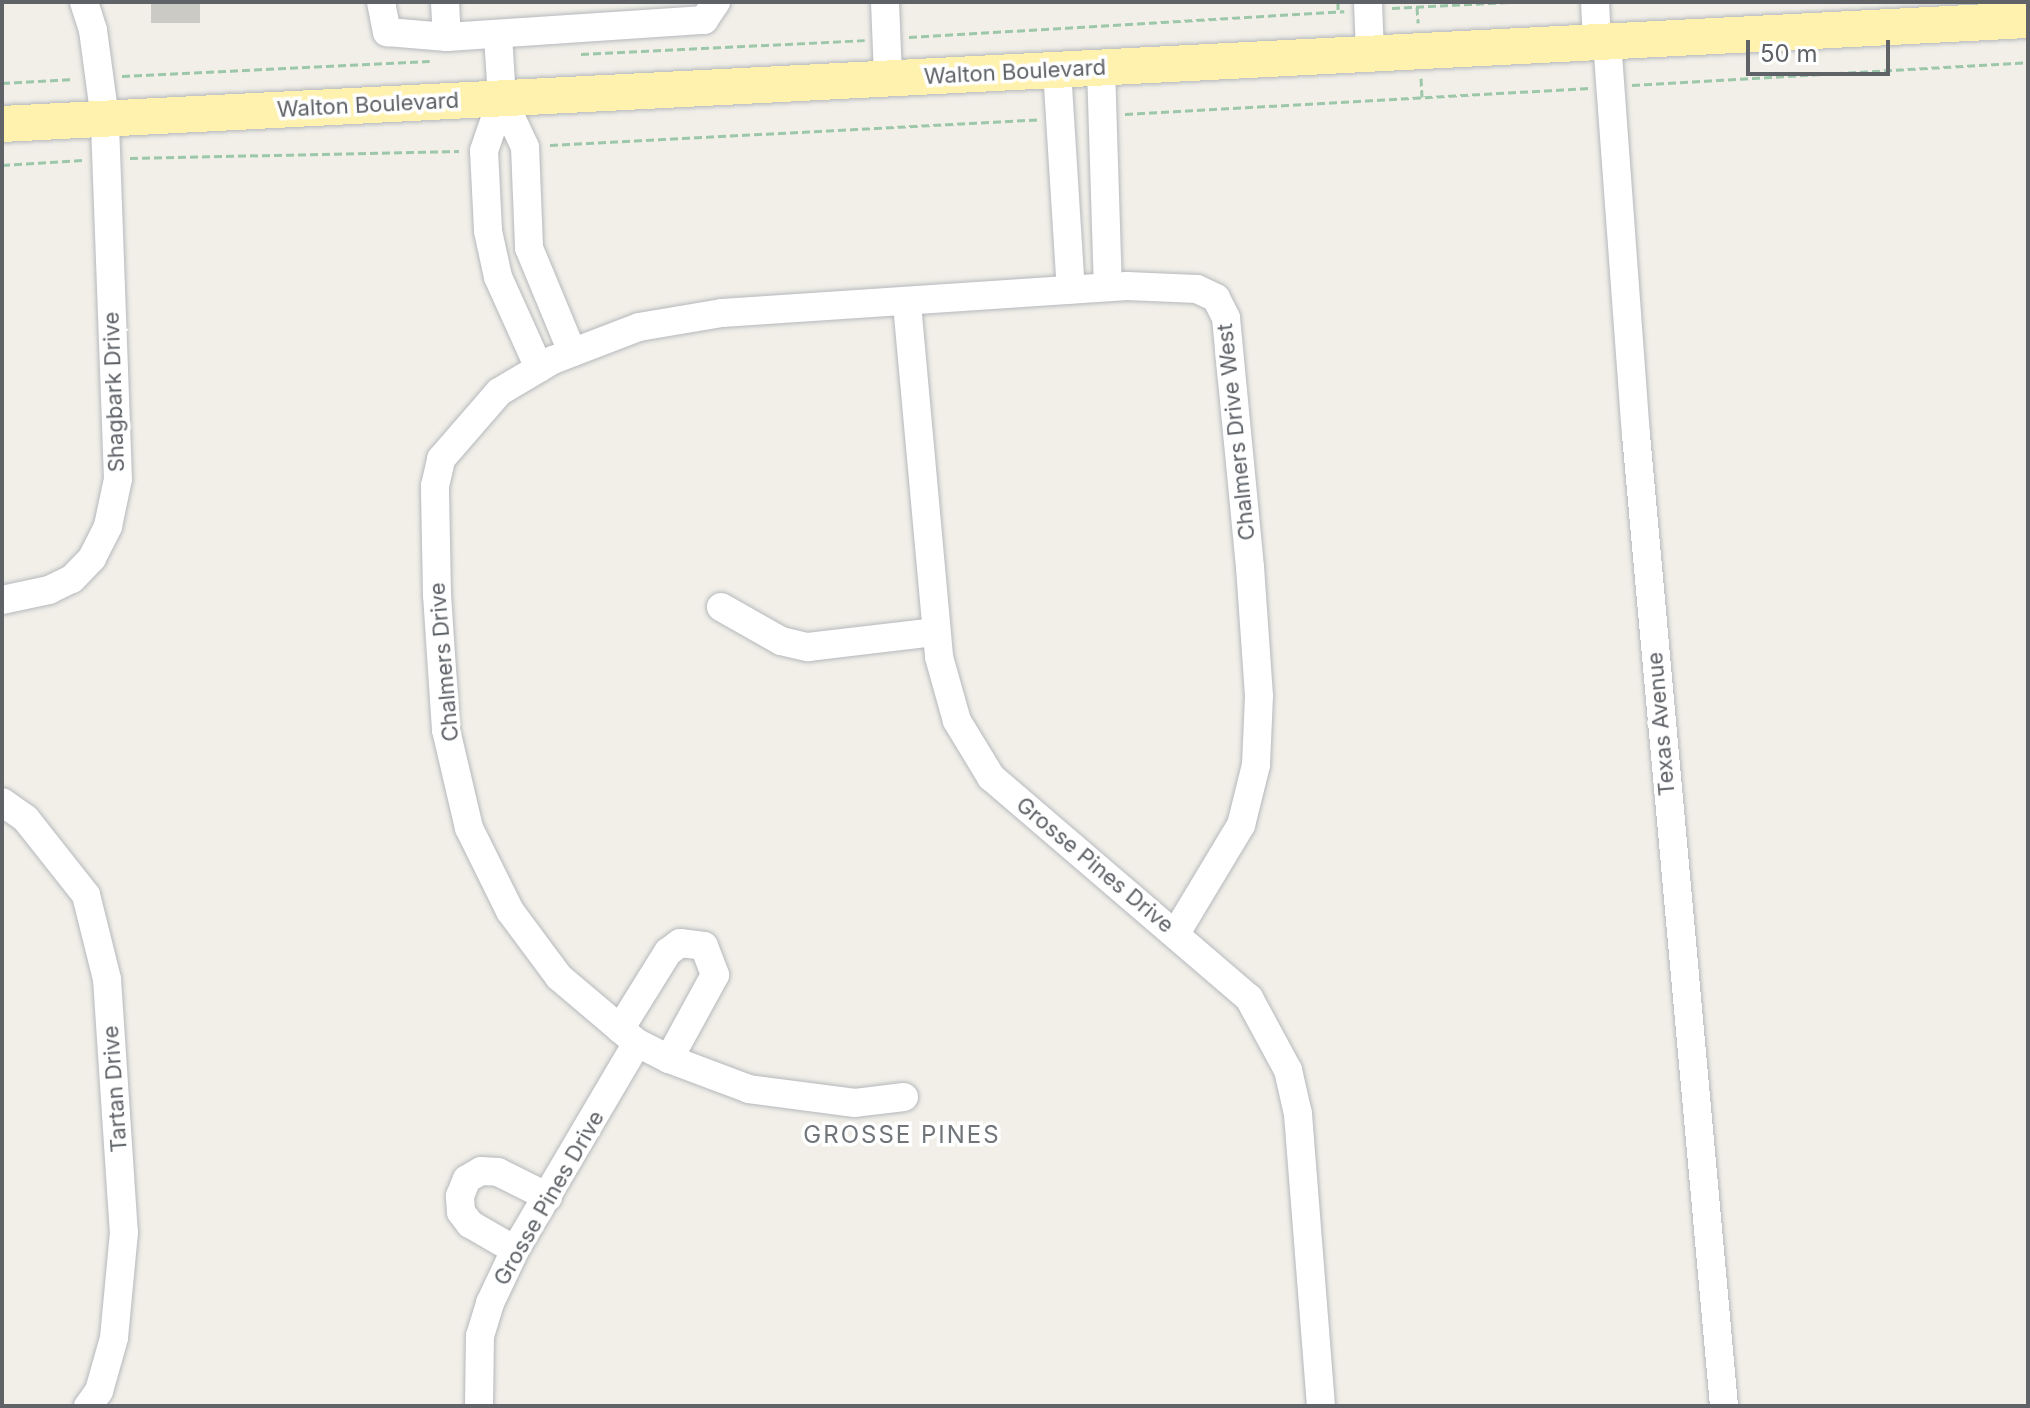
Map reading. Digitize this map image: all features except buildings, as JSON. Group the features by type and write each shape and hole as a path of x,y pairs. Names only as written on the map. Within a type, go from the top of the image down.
{"main road":[{"name":"Walton Boulevard","path":"2,124 2028,20"}],"street":[{"name":"Shagbark Drive","path":"2,600 49,590 72,579 92,558 108,526 118,479 105,119 93,30 84,2"},
{"path":"381,2 387,32 442,49 498,36 652,13 704,20 716,2"},
{"path":"442,49 445,2"},
{"path":"885,2 888,78"},
{"name":"Texas Avenue","path":"1595,2 1611,87 1687,1037 1724,1406"},
{"path":"1368,6 1370,55"},
{"path":"498,36 502,98 525,147 529,248 555,360"},
{"path":"1101,68 1108,287"},
{"path":"1057,70 1071,290"},
{"path":"502,98 484,151 488,231 498,277 555,360"},
{"name":"Chalmers Drive West","path":"555,360 639,327 722,313 907,304 947,296 1108,287 1197,289 1216,298 1226,318 1259,696 1256,765 1241,825 1176,933"},
{"name":"Grosse Pines Drive","path":"907,304 936,632 957,721 991,777 1249,998 1288,1070 1298,1114 1321,1406"},
{"name":"Chalmers Drive","path":"555,360 499,392 441,459 435,486 437,595 446,730 469,828 510,911 559,977 628,1036 669,1059 749,1089 855,1103 904,1097"},
{"path":"721,607 781,641 808,647 936,632"},
{"name":"Tartan Drive","path":"2,802 26,819 86,895 107,979 124,1232 114,1338 99,1391 88,1406"},
{"name":"Grosse Pines Drive","path":"479,1406 480,1336 515,1250 548,1197 668,952 680,943 704,946 715,975 669,1059"},
{"path":"515,1250 470,1224 461,1212 460,1196 467,1179 481,1171 498,1172 548,1197"}],"path":[{"path":"1338,2 1338,11"},
{"path":"577,54 886,39 1338,11 1368,6 1509,2"},
{"path":"2,83 442,49"},
{"path":"1102,115 2028,62"},
{"path":"525,147 1060,118"},
{"path":"2,165 106,158 484,151"}],"district":[{"name":"GROSSE PINES","path":"902,1135"}]}
